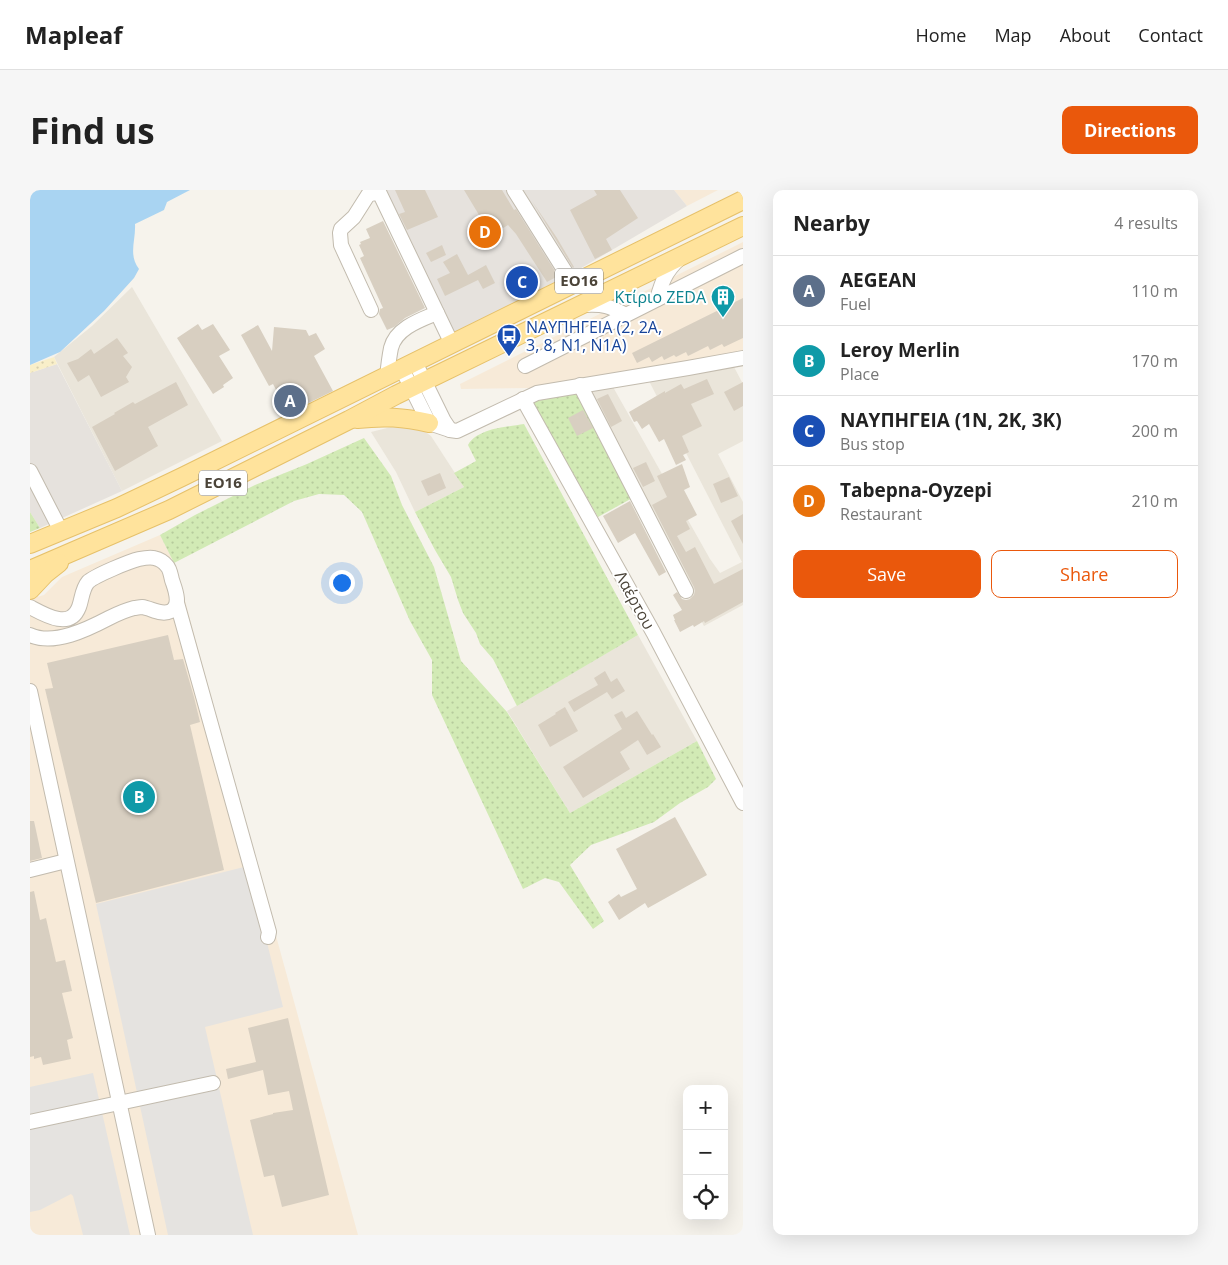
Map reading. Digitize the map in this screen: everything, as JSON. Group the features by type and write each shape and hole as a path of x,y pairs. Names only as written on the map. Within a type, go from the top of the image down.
{"main road":[{"name":"ΕΟ16","path":"30,544 117,508 182,477 743,200"},
{"name":"ΕΟ16","path":"30,570 169,510 418,385 743,226"},
{"path":"349,420 392,417 430,423"},
{"path":"30,590 54,566 75,551"}],"street":[{"path":"514,190 573,284"},
{"path":"371,310 341,245 340,233 345,225 354,217 368,195 374,193 380,194 452,344"},
{"path":"657,300 666,273 684,255"},
{"path":"525,366 743,256"},
{"path":"582,305 610,306 626,315"},
{"path":"437,313 404,329 398,334 391,348 401,369 418,385 450,430"},
{"path":"418,385 430,423 456,431 537,393 743,358"},
{"path":"580,386 686,592"},
{"name":"Λαέρτου","path":"523,399 653,632 743,803"},
{"path":"30,471 61,531"},
{"path":"30,608 59,620 68,619 79,608 88,582 99,575 145,558 154,558 168,566 269,932 268,938"},
{"path":"30,635 48,638 71,634 85,630 130,609 142,607 164,613 171,612 177,603"},
{"path":"30,691 148,1235"},
{"path":"30,870 66,861"},
{"path":"30,1122 213,1083"}],"shaded area":[{"path":"383,190 674,190 687,206 455,342"},
{"path":"674,190 718,190 687,206"},
{"path":"743,242 743,354 605,378 531,388 461,389 460,384"},
{"path":"132,287 222,441 122,491 54,357 92,326"},
{"path":"57,364 122,491 40,528 30,512 30,373"},
{"path":"734,367 743,384 743,441 718,454 743,502 743,605 704,626 582,391 613,387 710,559 720,573 742,562 649,381"},
{"path":"408,424 421,429 431,436 464,487 415,512 396,472 371,432"},
{"path":"160,535 176,567 358,1235 30,1235 30,599 44,595 62,577"},
{"path":"638,635 697,741 570,813 507,711"},
{"path":"248,866 283,1007 205,1027 253,1235 168,1235 96,904"},
{"path":"93,1073 130,1235 83,1235 71,1194 40,1210 30,1212 30,1087"}],"green space":[{"path":"582,391 636,496 598,517 532,402"},
{"path":"524,424 638,635 517,706 493,659 480,644 476,633 463,613 451,577 415,512 464,487 454,473 476,461 468,445 473,439 493,429"},
{"path":"364,438 391,476 402,505 434,567 461,661 507,712 570,813 697,741 716,779 708,787 680,803 654,822 591,845 570,865 604,921 593,929 559,882 545,878 523,889 432,695 432,660 410,621 362,512 344,495 319,494 294,501 174,563 160,535 255,485"},
{"path":"30,512 40,528 30,532"}],"sand":[{"path":"54,357 57,364 30,373 30,365"}],"water":[{"path":"30,190 190,190 167,202 164,210 135,224 133,253 139,269 134,278 104,311 60,352 30,365"}],"building":[{"path":"395,190 425,190 438,217 407,230 399,214 405,212"},
{"path":"464,190 502,190 558,276 547,282 516,234 508,225 484,240 472,219 479,215"},
{"path":"594,190 620,190 638,218 606,239 612,250 595,259 570,210 597,195"},
{"path":"532,201 557,238 573,268"},
{"path":"383,221 425,308 387,330 379,314 380,309 383,308 360,258 364,256 359,245 361,244 360,242 370,238 366,229"},
{"path":"442,245 446,255 431,262 426,253"},
{"path":"457,254 468,275 486,265 495,283 483,289 478,280 445,296 437,279 450,273 443,262"},
{"name":"Κτίριο ZEDA","path":"743,298 743,338 724,347 722,344 710,350 708,346 688,356 686,352 664,360 662,356 652,362 649,357 637,363 632,353"},
{"path":"198,324 202,330 213,324 230,350 219,356 233,378 213,394 177,338"},
{"path":"258,325 272,351 274,327 306,330 309,336 316,333 325,349 314,356 333,391 288,413 273,384 269,386 241,335"},
{"path":"117,338 128,353 123,356 132,367 126,377 129,382 101,397 89,375 78,382 67,363 78,359 91,349 94,354"},
{"path":"707,379 714,394 691,404 702,426 682,436 689,452 683,455 686,460 676,465 664,439 659,442 649,424 642,429 637,421 634,422 629,412 681,384 684,389"},
{"path":"176,382 188,405 148,427 158,446 115,471 92,427 133,402 135,404"},
{"path":"743,382 743,406 734,411 724,392"},
{"path":"608,394 622,421 611,427 597,399"},
{"path":"583,410 593,428 577,436 568,418"},
{"path":"646,462 655,481 643,487 633,468"},
{"path":"682,464 690,487 684,490 697,515 686,521 690,529 677,536 686,552 695,547 714,584 743,569 743,602 705,623 704,621 680,632 673,615 682,610 673,595 677,592 682,599 686,600 694,595 695,591 652,505 667,497 657,476"},
{"path":"440,473 446,488 428,496 421,481"},
{"path":"729,477 738,496 721,503 713,484"},
{"path":"630,501 666,572 659,576 635,533 618,543 603,516"},
{"path":"743,514 743,544 731,521"},
{"path":"168,635 174,660 183,659 200,722 190,725 224,870 96,903 45,689 53,688 47,663"},
{"path":"605,671 611,682 617,678 625,691 612,699 607,692 574,712 568,702 598,685 594,678"},
{"path":"565,707 578,731 550,747 538,725"},
{"path":"622,711 626,718 637,711 661,747 647,755 638,740 620,752 630,769 583,798 563,767 622,729 614,715"},
{"path":"675,817 707,875 648,908 645,903 619,920 608,902 619,894 621,897 637,889 616,849"},
{"path":"30,821 34,821 42,858 30,861"},
{"path":"34,891 40,920 46,918 56,962 65,960 72,991 62,993 73,1038 67,1040 71,1059 43,1065 41,1057 34,1059 34,1056 30,1057 30,892"},
{"path":"288,1018 329,1195 282,1207 274,1175 264,1177 250,1120 273,1113 293,1110 289,1091 268,1095 263,1070 228,1079 226,1069 256,1062 248,1028"}],"place":[{"name":"Tabepna-Oyzepi","path":"485,232"},
{"name":"ΝΑΥΠΗΓΕΙΑ (1Ν, 2Κ, 3Κ)","path":"522,282"},
{"name":"Κτίριο ZEDA","path":"723,318"},
{"name":"ΝΑΥΠΗΓΕΙΑ (2, 2Α, 3, 8, Ν1, Ν1Α)","path":"509,357"},
{"name":"AEGEAN","path":"290,401"},
{"name":"Leroy Merlin","path":"139,797"}]}
